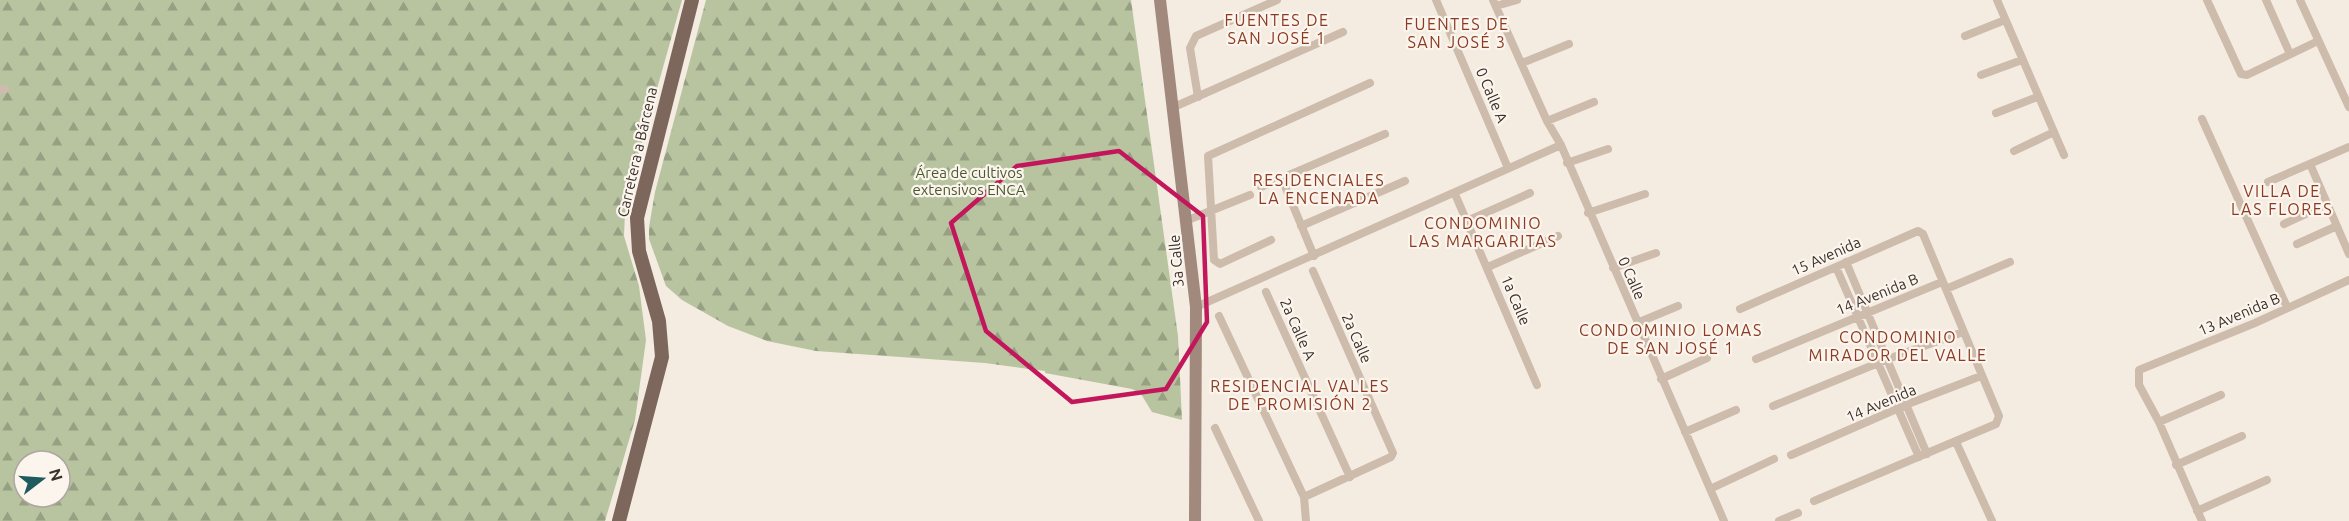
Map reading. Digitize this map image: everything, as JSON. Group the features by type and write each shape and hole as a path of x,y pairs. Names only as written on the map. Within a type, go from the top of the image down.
{"main road":[{"name":"Carretera a Bárcena","path":"619,521 662,357 659,321 639,251 637,218 692,0"},
{"name":"3a Calle","path":"1160,0 1188,220 1196,307 1194,521"}],"street":[{"path":"1198,97 1190,48 1196,36 1277,0"},
{"name":"0 Calle A","path":"1436,0 1508,168"},
{"path":"1495,3 1517,0"},
{"path":"1996,0 2064,155"},
{"path":"2207,0 2241,74 2247,75 2318,41"},
{"path":"2266,0 2290,54"},
{"path":"2300,0 2349,107"},
{"name":"0 Calle","path":"1495,3 1547,121 1561,145 1588,213 1724,521"},
{"path":"1965,36 2005,20"},
{"path":"1174,107 1343,32"},
{"path":"1522,63 1569,44"},
{"path":"1981,75 2022,60"},
{"path":"1271,240 1220,264 1214,260 1208,156 1370,83"},
{"path":"1996,113 2037,97"},
{"path":"1547,121 1594,102"},
{"path":"2202,119 2288,307"},
{"path":"2014,151 2054,132"},
{"path":"1261,187 1385,135"},
{"path":"1196,307 1561,145"},
{"path":"2268,182 2349,147"},
{"path":"1567,163 1608,149"},
{"path":"2310,164 2348,250"},
{"path":"1282,179 1314,256"},
{"path":"1301,226 1405,181"},
{"path":"1467,221 1530,193"},
{"name":"1a Calle","path":"1455,194 1538,385"},
{"path":"1588,213 1645,194"},
{"path":"1188,220 1250,195"},
{"path":"2284,224 2327,204"},
{"path":"2297,244 2337,226"},
{"name":"15 Avenida","path":"1740,309 1913,232 1923,234 1944,286"},
{"path":"1488,267 1558,236"},
{"path":"1613,268 1656,253"},
{"path":"1846,262 1878,363 1898,410 1923,455"},
{"name":"14 Avenida B","path":"1756,359 1863,314 2010,262"},
{"path":"1836,267 1887,359 1908,404 1923,455"},
{"name":"2a Calle","path":"1312,271 1392,449 1391,457 1350,477"},
{"name":"13 Avenida B","path":"2159,422 2139,385 2139,370 2255,324 2349,280"},
{"path":"1814,501 1996,424 1999,416 1944,286"},
{"name":"2a Calle A","path":"1266,292 1350,477"},
{"path":"1637,323 1678,306"},
{"path":"1219,316 1304,497 1306,521"},
{"path":"1773,406 1887,359 1963,333"},
{"path":"1661,379 1707,358"},
{"name":"14 Avenida","path":"1791,455 1908,404 1981,376"},
{"path":"2202,521 2159,422 2221,394"},
{"path":"1685,432 1736,410"},
{"path":"1215,428 1259,521"},
{"path":"2176,465 2242,436"},
{"path":"1956,441 1992,521"},
{"path":"1710,489 1774,459"},
{"path":"1304,497 1350,477"},
{"path":"2197,511 2267,480"},
{"path":"1779,521 1798,513"}],"highlighted area":[{"path":"1119,151 1203,216 1207,322 1166,389 1072,402 986,331 951,223 1017,166"}],"green space":[{"path":"0,0 682,0 631,181 625,213 624,236 639,286 646,340 635,420 605,521 0,521"},
{"name":"Área de cultivos extensivos ENCA","path":"706,0 1131,0 1178,336 1182,420 1152,412 1141,394 1132,389 1045,373 1045,371 985,363 816,351 767,341 728,326 682,300 666,286 649,239 649,227 655,192"}],"district":[{"name":"FUENTES DE SAN JOSÉ 1","path":"1277,29"},
{"name":"FUENTES DE SAN JOSÉ 3","path":"1457,33"},
{"name":"RESIDENCIALES LA ENCENADA","path":"1319,189"},
{"name":"VILLA DE LAS FLORES","path":"2282,200"},
{"name":"CONDOMINIO LAS MARGARITAS","path":"1483,232"},
{"name":"CONDOMINIO LOMAS DE SAN JOSÉ 1","path":"1671,339"},
{"name":"CONDOMINIO MIRADOR DEL VALLE","path":"1898,346"},
{"name":"RESIDENCIAL VALLES DE PROMISIÓN 2","path":"1300,395"}]}
